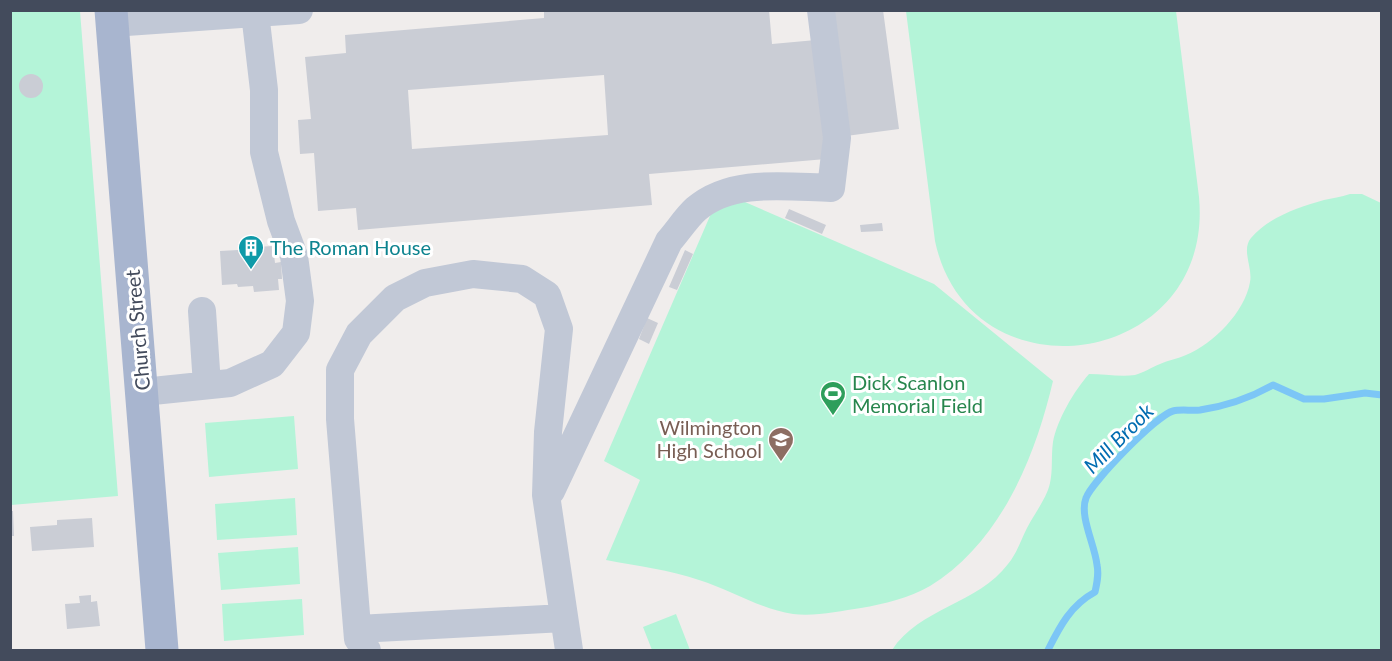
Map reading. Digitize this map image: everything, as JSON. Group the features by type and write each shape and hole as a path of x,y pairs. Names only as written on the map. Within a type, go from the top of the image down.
{"main road":[{"name":"Church Street","path":"112,17 162,651"}],"lane":[{"path":"112,17 299,10"},
{"path":"547,499 669,241 696,210 714,197 750,186 831,188 837,138 822,10"},
{"path":"143,392 230,383 272,364 296,333 300,301 294,256 281,221 264,152 264,90 255,13"},
{"path":"564,618 362,640 340,419 340,370 359,334 394,298 425,283 473,274 522,279 547,295 559,329 548,432 547,499 569,651"},
{"path":"202,311 207,386"}],"green space":[{"path":"11,10 80,11 118,496 11,505"},
{"path":"906,11 1176,11 1199,197 1194,255 1169,299 1132,329 1086,344 1038,344 993,327 957,293 935,241"},
{"path":"1350,194 1362,194 1381,203 1381,650 892,650 917,624 981,588 996,577 1011,560 1048,489 1053,442 1058,424 1072,397 1089,374 1135,375 1183,356 1207,343 1226,326 1242,305 1250,282 1247,248 1251,238 1266,224 1285,214 1314,203"},
{"name":"Dick Scanlon Memorial Field","path":"738,199 934,284 1053,381 1025,468 995,523 955,568 930,586 914,594 870,606 801,615 781,612 757,604 711,584 688,577 606,560 640,480 604,461 713,209"},
{"path":"294,416 298,469 209,477 205,423"},
{"path":"295,498 297,535 217,540 215,504"},
{"path":"298,547 300,584 221,590 218,553"},
{"path":"302,599 304,635 224,641 222,604"},
{"path":"676,614 690,650 652,650 643,627"}],"building":[{"path":"544,10 769,10 772,44 816,40 826,159 649,174 652,205 358,230 356,208 318,211 314,153 300,154 298,120 311,119 305,57 346,53 345,35 544,18","holes":["604,75 608,135 412,149 408,90"]},
{"path":"831,10 883,10 899,129 846,136"},
{"path":"31,74 39,78 43,86 39,94 31,98 23,94 19,86 23,78"},
{"path":"789,209 826,225 822,234 785,218"},
{"path":"882,223 883,231 861,232 860,225"},
{"name":"The Roman House","path":"256,243 256,247 273,246 275,263 281,262 282,279 278,279 279,290 254,292 253,286 222,285 220,251 238,250 238,244"},
{"path":"685,250 693,254 677,290 669,287"},
{"path":"647,318 658,323 649,344 639,339"},
{"path":"10,511 13,511 14,536 10,536"},
{"path":"92,518 94,547 32,551 30,527 57,525 57,520"},
{"path":"91,595 91,602 97,601 100,626 67,629 65,604 80,603 79,596"}],"waterway":[{"name":"Mill Brook","path":"1048,650 1073,610 1095,592 1098,568 1084,513 1086,498 1099,479 1125,450 1153,424 1176,410 1200,410 1229,404 1273,385 1304,399 1324,399 1365,393 1382,395"}],"place":[{"name":"The Roman House","path":"251,271"},
{"name":"Dick Scanlon Memorial Field","path":"833,417"},
{"name":"Wilmington High School","path":"781,463"}]}
